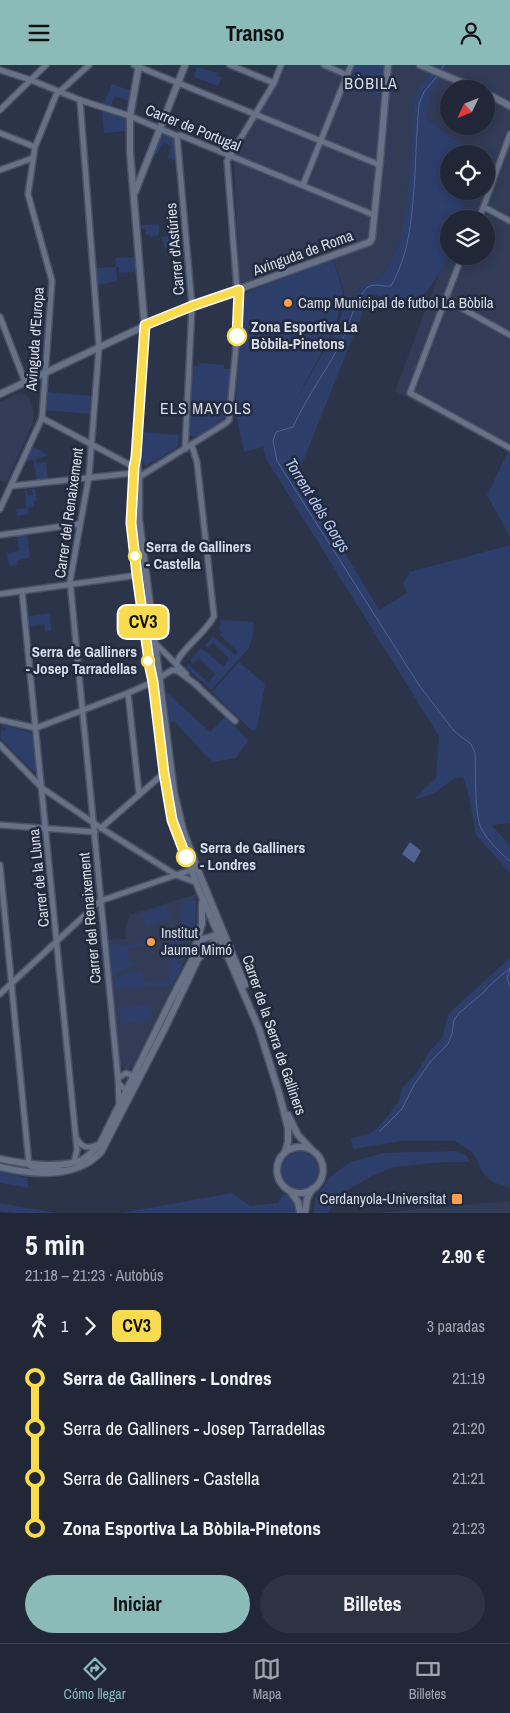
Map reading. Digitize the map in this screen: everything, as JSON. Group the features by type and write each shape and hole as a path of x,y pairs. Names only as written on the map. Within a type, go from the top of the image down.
{"street":[{"path":"0,110 46,65"},
{"name":"Avinguda d'Europa","path":"0,509 42,418 52,281 28,194 35,147 59,91 89,65"},
{"path":"134,193 185,65"},
{"path":"230,65 274,83"},
{"path":"11,486 136,472 192,446 229,419 237,336 238,290 227,161 274,83 280,65"},
{"path":"324,65 347,75"},
{"path":"303,185 351,65"},
{"name":"Avinguda de Roma","path":"0,394 145,325 192,306 370,242 380,165 388,65"},
{"path":"420,65 456,80"},
{"path":"138,66 380,165"},
{"name":"Carrer de la Serra de Galliners","path":"138,66 130,116 130,152 145,325 136,457 136,501 171,771 183,830 194,869 195,881 218,936"},
{"name":"Carrer de Portugal","path":"0,70 31,79 80,100 130,116 177,136 180,135 374,215"},
{"path":"20,76 24,87"},
{"path":"495,98 508,105"},
{"name":"Carrer del Renaixement","path":"80,100 99,347 92,445 71,585 121,1107"},
{"path":"0,133 35,147"},
{"path":"483,210 510,134"},
{"name":"Carrer d'Astúries","path":"177,136 192,306 186,449"},
{"path":"0,171 33,158"},
{"path":"132,176 141,177"},
{"path":"484,207 510,221"},
{"path":"459,265 410,393 509,446"},
{"path":"447,300 510,335"},
{"path":"0,317 25,382"},
{"path":"42,418 136,472"},
{"path":"178,671 176,664 181,656 207,628 214,616 197,462 192,446"},
{"name":"Carrer de la Serra de Galliners","path":"136,457 136,472"},
{"name":"Carrer de la Serra de Galliners","path":"136,501 131,523 172,820 211,901 273,1072 288,1129 288,1142 285,1152"},
{"path":"0,535 79,524"},
{"path":"0,594 146,573"},
{"name":"Carrer de la Lluna","path":"22,591 58,941 77,1150 74,1162"},
{"path":"154,641 186,675 235,721"},
{"path":"169,658 175,659 181,656"},
{"path":"0,720 36,728 153,682 166,672 170,665 169,658"},
{"path":"166,672 178,671 198,686"},
{"path":"128,693 139,794"},
{"path":"0,745 42,788 176,875 195,881"},
{"path":"101,828 164,773 171,771"},
{"path":"0,825 95,832"},
{"path":"0,865 29,1165"},
{"path":"0,994 100,901 194,869"},
{"path":"171,1000 171,996 197,944 202,924 200,892"},
{"path":"211,901 210,906 218,929 218,936 229,953"},
{"path":"1,1167 28,1172 74,1170 96,1158 105,1146 129,1089 171,1000 203,939 208,936 218,936"},
{"path":"12,1170 25,1169 29,1165 74,1162 89,1155 100,1144 149,1059 198,959 218,936"},
{"path":"135,1077 154,1054 202,957 209,951 229,953"},
{"name":"Carrer de la Serra de Galliners","path":"229,953 268,1045 290,1121 302,1140 311,1149"},
{"path":"129,1089 118,1081 126,1073 135,1077"},
{"path":"75,1137 80,1144 86,1147 100,1144"},
{"path":"289,1190 299,1193 312,1189 320,1182 323,1169 321,1159 311,1149 297,1148 285,1152 279,1159 277,1170 279,1180 298,1202 300,1213"},
{"path":"0,1159 35,1168 58,1169 62,1171"},
{"path":"305,1213 312,1189"}],"shaded area":[{"path":"283,65 431,65 430,74 415,93 406,213 397,249 383,277 363,285 352,299 343,299 344,292 330,248 239,287 234,155 276,81"},
{"path":"355,65 384,65 380,98 347,85"},
{"path":"431,65 448,65 432,92 426,118 440,128 440,135 449,135 462,145 440,145 440,200 466,200 463,210 440,210 440,265 443,265 433,283 412,306 404,311 389,298 370,294 298,474 379,610 407,593 403,584 410,572 510,545 510,823 491,825 510,845 510,873 476,835 469,796 463,777 453,779 433,794 415,798 436,778 439,736 266,459 263,447 244,452 235,409 244,297 247,292 333,259 343,293 336,325 293,406 339,324 345,300 352,299 363,285 383,277 397,249 406,213 415,93 429,74"},
{"path":"448,65 510,65 510,453 395,391 443,265 495,265 495,210 463,210 466,200 495,200 495,145 462,145 449,135 495,135 495,80 440,80 440,128 426,118 432,92"},
{"path":"197,67 217,73 216,76 222,77 218,86 194,77"},
{"path":"112,84 131,91 130,101 115,96 111,106 104,104"},
{"path":"102,110 126,119 125,131 104,133"},
{"path":"165,134 174,138 176,161 168,158 171,146 163,142 157,154 154,152 161,136"},
{"path":"159,224 159,235 150,237 149,234 146,235 146,229 142,229 142,225"},
{"path":"178,235 178,238 182,238 183,246 164,248 162,237"},
{"path":"135,257 137,272 119,273 119,267 116,267 115,258"},
{"path":"116,267 117,281 97,285 96,268"},
{"path":"199,363 224,365 224,369 230,369 226,416 207,431 193,436 188,435 192,366 199,366"},
{"path":"48,392 91,396 90,414 46,410"},
{"path":"20,393 27,396 30,400 34,414 33,423 6,483 0,480 0,402"},
{"path":"143,432 179,435 178,447 146,466 141,460"},
{"path":"32,446 48,455 36,459 36,463 46,462 48,479 37,480 33,460 25,461"},
{"path":"508,452 510,453 510,537 487,495"},
{"path":"35,488 37,500 34,501 34,507 28,508 29,514 17,516 16,509 26,508 25,490 27,490 28,496 33,495 31,489"},
{"path":"27,534 30,557 17,561 18,565 9,566 7,553 19,551 17,536"},
{"path":"50,613 51,631 45,632 44,624 30,627 29,616"},
{"path":"221,620 254,622 253,636 248,649 211,690 187,668 188,664 209,683 215,674 199,658 193,664 190,660 201,648 224,667 229,658 213,643 208,648 205,645 213,636 235,655 238,652 219,634 222,633 219,629"},
{"path":"239,662 265,684 257,728 252,731 212,692"},
{"path":"166,692 210,732 225,717 247,739 247,742 236,758 212,762 174,721 170,722"},
{"path":"2,725 33,733 37,769 34,772 0,738 1,730 7,729 2,727"},
{"path":"410,842 421,851 414,863 402,854"},
{"name":"Institut Jaume Mimó","path":"196,894 197,929 192,947 133,1067 129,1069 124,1068 119,1062 108,940 126,939 125,927 130,915"},
{"path":"183,900 196,901 195,927 181,927"},
{"path":"167,905 171,918 146,927 141,914"},
{"path":"173,934 182,935 177,963 180,965 184,963 173,985 113,989 112,980 130,971 142,971 144,983 168,979"},
{"path":"146,941 147,944 127,950 130,964 142,961 112,976 109,944 125,946"},
{"path":"510,958 510,1188 493,1182 484,1174 473,1153 455,1141 400,1141 353,1149 351,1138 368,1135 379,1127 399,1101 402,1088 416,1074 430,1051 442,1038 448,1014"},
{"path":"150,1005 151,1020 121,1023 119,1008"},
{"path":"456,1151 467,1156 470,1162 443,1162 394,1167 372,1176 339,1195 328,1213 314,1213 315,1199 329,1178 350,1162 384,1153"},
{"path":"300,1152 307,1153 313,1157 317,1163 317,1177 313,1183 307,1187 300,1188 293,1187 287,1183 283,1177 282,1170 283,1163 287,1157 293,1153"},
{"path":"0,1172 27,1178 29,1188 0,1183"},
{"path":"232,1193 250,1206 278,1203 284,1193 293,1201 296,1213 121,1213"},
{"path":"510,1201 510,1213 378,1213 388,1212"},
{"path":"0,1203 56,1213 0,1211"}],"waterway":[{"name":"Torrent dels Gorgs","path":"440,71 444,65"},
{"name":"Torrent dels Gorgs","path":"438,75 424,92 419,104 411,217 407,245 398,273 391,286 373,285 364,291 357,302 338,348 293,427 276,432 273,441 277,461 419,685 454,731 471,744 475,753 479,823 491,843 510,861"},
{"path":"510,968 507,979 510,986"},
{"path":"380,1131 402,1109 414,1085 431,1061 448,1044 454,1020 459,1013 510,968"}],"bus line":[{"name":"CV3","path":"186,857 172,820 164,773 131,523 145,325 239,290 237,336"}],"place":[{"name":"Camp Municipal de futbol La Bòbila","path":"288,303"},
{"name":"Zona Esportiva La Bòbila-Pinetons","path":"237,336"},
{"name":"Serra de Galliners - Castella","path":"135,556"},
{"name":"Serra de Galliners - Josep Tarradellas","path":"148,661"},
{"name":"Serra de Galliners - Londres","path":"186,857"},
{"name":"Institut Jaume Mimó","path":"151,942"},
{"name":"Cerdanyola-Universitat","path":"457,1199"}],"district":[{"name":"BÒBILA","path":"371,83"},
{"name":"ELS MAYOLS","path":"206,408"}]}
